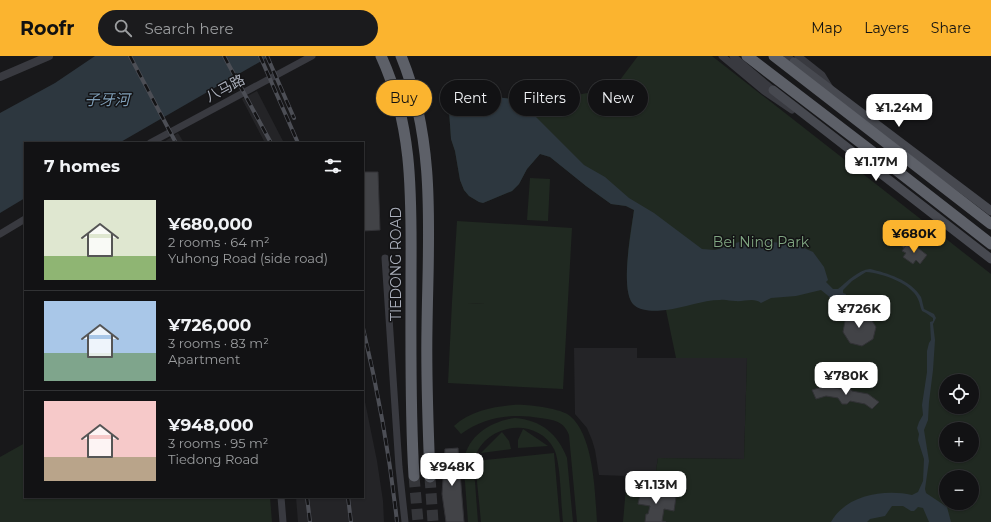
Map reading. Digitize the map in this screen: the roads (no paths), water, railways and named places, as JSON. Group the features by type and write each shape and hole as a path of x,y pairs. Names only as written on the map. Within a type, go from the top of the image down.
{"highway":[{"name":"TIEDONG ROAD","path":"382,56 393,85 400,110 409,156 411,196 411,380 414,476"},
{"path":"401,56 420,115 426,160 428,203 427,330 430,477"},
{"path":"747,56 776,85 891,166 991,244"},
{"path":"774,56 792,60 991,224"}],"main road":[{"path":"792,60 991,211"},
{"path":"776,85 811,119 991,259"}],"street":[{"path":"0,77 49,56"},
{"name":"八马路","path":"152,142 312,56"},
{"path":"722,56 793,111 811,119"},
{"path":"733,56 776,85"},
{"path":"0,234 24,220"},
{"path":"385,258 399,467 405,522"},
{"path":"281,498 283,522"}],"water":[{"name":"子牙河","path":"95,56 270,56 121,142 24,142 24,199 0,213 0,113 55,83"},
{"path":"501,98 509,99 509,116 535,116 584,165 605,177 629,198 654,213 702,249 715,250 745,240 795,244 813,252 824,267 828,280 826,282 833,289 838,289 857,274 870,269 891,275 911,286 921,297 924,309 934,314 936,318 933,324 935,340 928,420 924,430 929,461 925,489 926,493 939,502 939,510 948,510 951,522 929,522 923,508 918,507 914,511 911,511 903,506 892,506 885,516 870,519 867,522 831,522 838,513 856,500 878,494 901,493 912,495 918,492 923,481 924,459 918,440 919,434 917,428 923,415 922,405 927,372 927,351 931,340 930,322 933,321 933,318 922,311 918,299 909,288 880,274 866,272 852,281 843,290 843,293 846,294 845,298 838,305 829,302 832,299 821,290 796,296 771,298 761,303 755,300 722,300 706,301 673,309 641,309 634,305 627,287 629,245 634,210 626,206 611,204 550,157 540,154 527,169 519,184 512,191 483,203 479,202 469,196 464,190 460,180 455,151 451,139 449,116 501,116"}],"tunnel":[{"path":"414,476 418,522"},
{"path":"430,477 433,522"}],"railway":[{"path":"130,56 175,142"},
{"path":"224,56 270,142"},
{"path":"260,56 298,142"},
{"path":"267,56 294,118"},
{"path":"364,332 383,424 397,522"},
{"path":"307,498 310,522"},
{"path":"348,498 351,522"}],"park label":[{"name":"Bei Ning Park","path":"761,242"}]}
